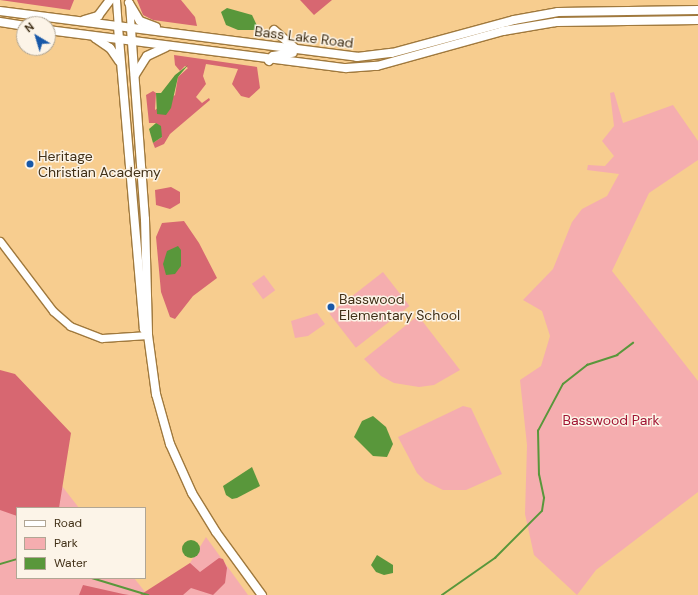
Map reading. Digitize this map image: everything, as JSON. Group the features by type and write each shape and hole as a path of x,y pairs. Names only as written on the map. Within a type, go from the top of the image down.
{"main road":[{"path":"74,21 98,16 110,0"},
{"path":"129,1 137,18 151,27 210,35 233,42"},
{"name":"Bass Lake Road","path":"0,11 340,56 381,55 514,20 573,10 698,10"},
{"name":"Bass Lake Road","path":"56,31 269,61 359,68 398,61 520,28 557,22 698,20"},
{"path":"0,22 16,25"},
{"path":"118,27 144,329 148,335"},
{"path":"131,29 145,219 148,335 156,394 177,461 208,520 262,595"},
{"path":"274,30 284,42 302,52"},
{"path":"92,36 110,48 121,63"},
{"path":"134,76 147,56 166,46"},
{"path":"269,61 273,56 302,52"}],"street":[{"path":"116,0 118,27"},
{"path":"129,1 131,29"},
{"path":"0,240 53,311 70,326 102,338 148,335"}],"green space":[{"name":"Basswood Park","path":"614,92 623,123 673,105 698,141 698,160 649,193 612,271 698,381 698,492 596,570 577,595 534,555 525,514 527,445 520,380 541,366 550,336 542,311 523,300 553,269 572,222 582,209 607,196 619,174 587,170 588,165 605,166 614,156 602,141 614,126 610,93"},
{"path":"383,272 409,306 356,348 329,314"},
{"path":"264,275 275,290 263,299 252,284"},
{"path":"317,313 325,324 308,336 295,338 291,321"},
{"path":"415,318 420,318 460,370 434,385 419,387 394,383 381,376 364,359"},
{"path":"0,406 78,507 16,507 16,579 135,579 146,593 190,563 206,537 248,595 0,595"},
{"path":"463,406 471,408 502,474 466,490 443,490 425,481 417,473 398,437"}],"shaded area":[{"path":"0,0 74,0 70,10"},
{"path":"137,0 181,0 195,17 197,26 153,20 143,15"},
{"path":"300,0 332,0 314,15"},
{"path":"174,55 257,67 260,88 249,98 241,96 232,84 238,69 206,64 203,76 206,84 196,97 202,103 209,98 210,100 170,134 164,144 155,148 153,143 162,137 156,123 149,123 146,95 153,91 156,93 155,110 175,95 178,77 188,68 185,66 180,71 175,65"},
{"path":"171,187 180,192 180,203 170,209 156,205 155,190"},
{"path":"184,221 199,243 217,278 193,296 175,319 170,317 161,292 156,237 162,223"},
{"path":"0,370 15,374 71,433 59,507 16,507 16,516 0,510"},
{"path":"219,558 223,559 227,568 225,583 213,595 191,588 183,595 140,595 190,563 200,572"},
{"path":"83,585 123,594 129,595 79,595"}],"water":[{"path":"227,8 252,15 259,30 238,30 226,25 221,12"},
{"path":"188,65 178,77 171,108 166,115 157,114 156,93 161,93 175,75"},
{"path":"156,123 161,126 162,137 153,143 149,129"},
{"path":"178,246 181,250 181,266 175,274 166,275 163,264 167,251"},
{"path":"373,416 386,427 393,444 387,457 373,456 354,437 362,421"},
{"path":"252,467 260,486 237,498 232,499 226,495 223,486"},
{"path":"191,540 197,543 200,549 197,555 191,558 185,555 182,549 185,543"},
{"path":"377,555 393,565 393,573 384,575 376,572 371,565"}],"waterway":[{"path":"442,595 495,558 542,511 544,498 539,475 538,431 563,384 587,365 617,355 633,343"},
{"path":"0,564 16,559"},
{"path":"95,579 148,595"}],"place":[{"name":"Heritage Christian Academy","path":"30,164"},
{"name":"Basswood Elementary School","path":"331,307"}]}
